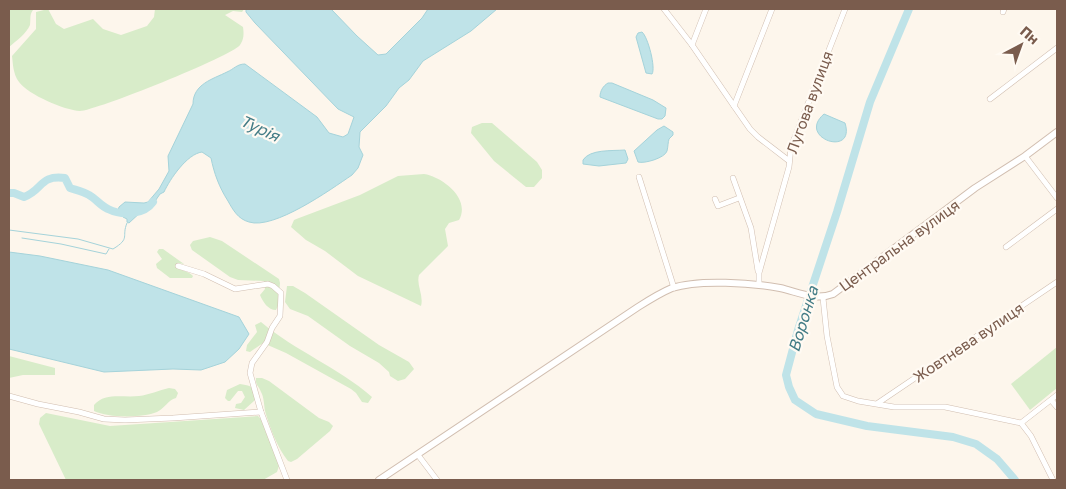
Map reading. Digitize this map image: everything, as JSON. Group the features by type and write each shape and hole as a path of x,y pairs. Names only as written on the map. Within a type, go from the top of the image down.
{"street":[{"path":"664,9 750,129 788,160"},
{"path":"692,46 706,9"},
{"path":"734,106 772,9"},
{"name":"Лугова вулиця","path":"759,284 759,273 789,167 788,160 791,147 845,9"},
{"path":"990,99 1057,48"},
{"name":"Центральна вулиця","path":"379,480 638,307 674,288 695,284 759,284 815,297 823,298 833,294 975,188 1025,156 1057,132"},
{"path":"1025,156 1057,198"},
{"path":"639,177 674,288"},
{"path":"733,178 751,228 759,273"},
{"path":"716,199 718,206 739,198"},
{"path":"1006,247 1057,209"},
{"path":"178,266 204,274 235,289 268,284 277,288 281,293 280,316 272,328 267,342 255,358 250,373 261,412 287,480"},
{"name":"Жовтнева вулиця","path":"878,403 1057,282"},
{"path":"823,298 827,336 839,391 848,398 908,408 946,407 1021,423 1031,436 1053,480"},
{"path":"1021,423 1057,395"},
{"path":"9,396 104,419 173,418 261,412"},
{"path":"1052,400 1057,407"},
{"path":"418,455 437,480"}],"green space":[{"path":"9,9 34,9 31,14 30,25 21,37 9,47"},
{"path":"48,9 56,24 64,29 93,19 103,29 121,35 147,26 154,17 155,9 244,9 242,12 233,11 225,15 243,27 243,36 240,45 214,60 135,93 91,109 80,111 65,108 38,97 19,82 14,72 12,56 36,29 36,12"},
{"path":"482,123 492,123 537,162 542,170 542,178 534,187 526,187 494,161 471,133 472,127"},
{"path":"424,174 447,184 453,190 461,204 462,212 459,220 449,223 445,229 448,246 419,275 418,283 422,298 421,306 358,276 325,251 306,240 291,227 294,220 360,195 398,176"},
{"path":"210,237 222,241 279,279 278,306 276,310 268,307 260,295 265,289 264,281 238,280 230,277 192,250 190,245 193,241"},
{"path":"159,249 163,249 184,264 178,263 176,265 191,274 192,278 170,278 157,268 156,264 162,259 157,252"},
{"path":"287,286 293,286 305,293 379,345 409,362 414,369 405,379 398,381 390,376 389,372 379,363 350,346 308,316 290,309 285,302"},
{"path":"261,322 288,342 359,386 372,397 368,403 362,402 351,389 286,353 263,343 250,352 246,351 247,345 257,332 255,325"},
{"path":"1057,347 1057,388 1030,410 1011,384"},
{"path":"9,356 55,368 55,375 23,375 9,378"},
{"path":"256,378 269,381 319,418 329,422 333,426 330,431 297,459 291,462 288,461 280,450 272,431"},
{"path":"240,384 253,388 257,396 244,410 235,408 236,404 241,403 245,397 242,391 238,391 230,401 225,398 227,390"},
{"path":"169,388 175,389 178,393 176,398 162,409 151,414 125,416 108,415 94,411 94,405 103,398 143,395"},
{"path":"46,413 110,426 258,416 261,419 279,466 277,472 263,480 66,480 39,424 40,418"}],"water":[{"path":"246,9 331,9 378,55 386,54 422,18 428,9 497,9 471,31 423,61 386,106 360,132 359,147 363,155 358,168 352,175 302,207 273,220 260,223 245,221 236,214 225,196 217,180 211,158 202,152 185,162 151,207 143,210 129,223 127,222 127,219 118,211 119,207 125,202 148,202 159,189 169,171 168,156 193,104 196,92 205,83 240,65 245,64 317,117 329,133 343,137 348,134 354,117 338,109 255,23 246,12"},
{"path":"642,32 651,53 652,74 646,73 636,37 638,33"},
{"path":"608,83 653,100 666,108 665,116 662,119 658,119 600,97 602,89"},
{"path":"824,114 845,123 846,134 842,140 836,142 828,141 821,137 817,130 817,123"},
{"path":"664,126 673,132 665,154 654,160 638,162 634,151"},
{"path":"625,150 628,159 626,163 599,166 583,164 586,156 596,152"},
{"path":"9,252 40,256 108,270 239,317 249,334 239,349 225,362 201,370 173,369 104,372 9,349"}],"waterway":[{"name":"Воронка","path":"909,9 870,102 837,212 798,330 786,375 795,400 816,414 867,426 953,437 976,444 997,459 1015,480"},
{"name":"Турія","path":"9,193 24,197 50,179 65,178 70,188 87,194 105,208 120,213 138,212 144,210 153,202"},
{"path":"9,230 78,239 113,249 124,240 127,223"},
{"path":"22,238 106,254 109,249"}]}
